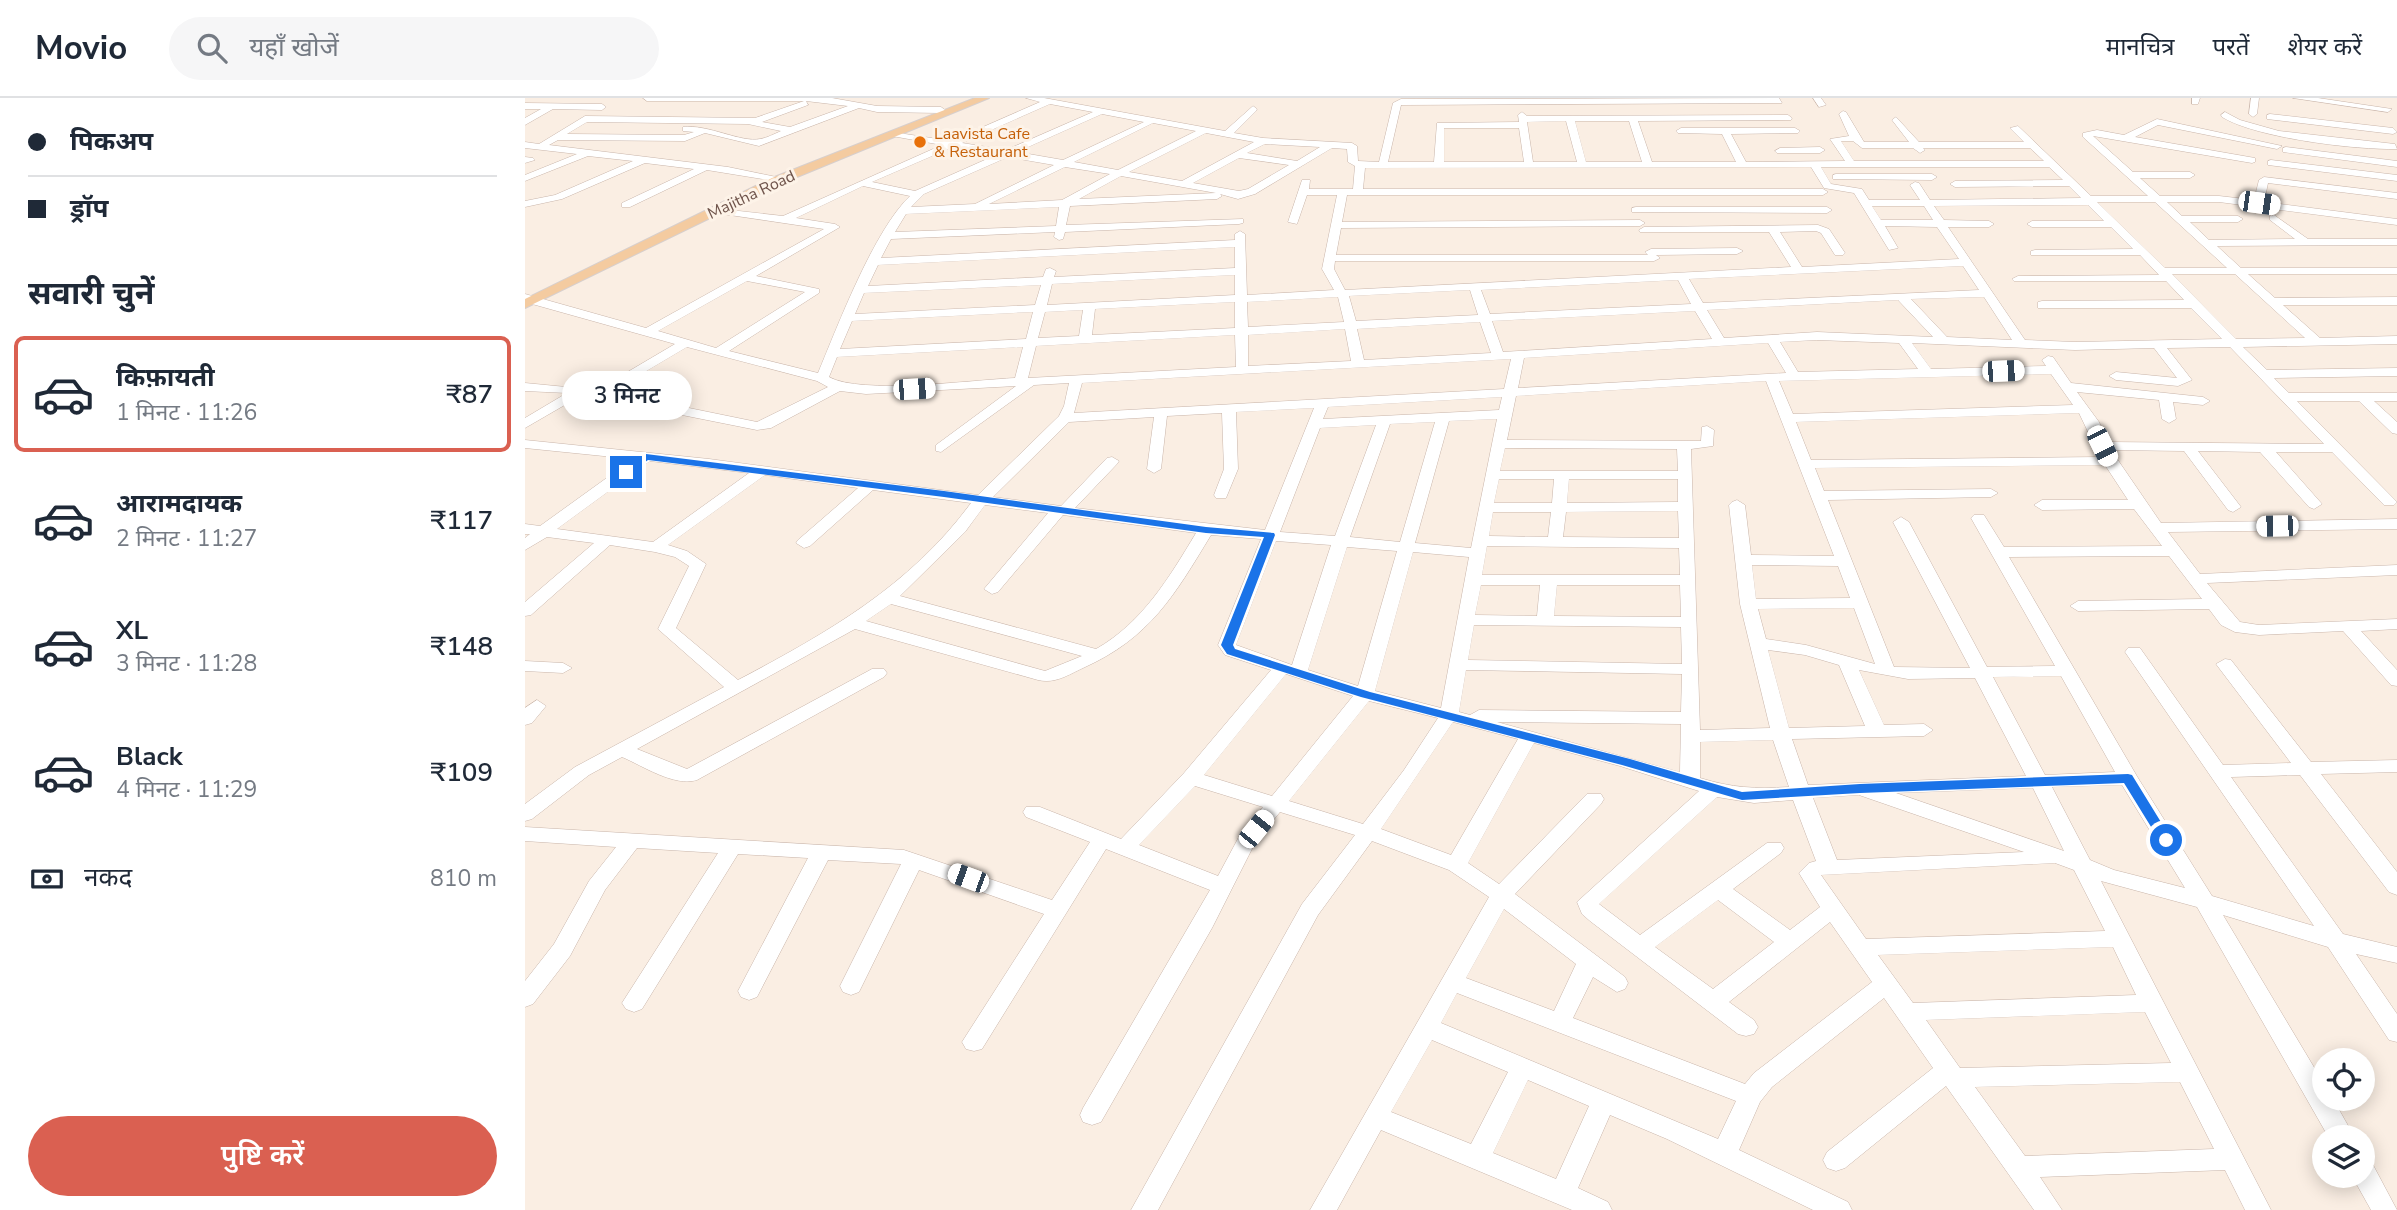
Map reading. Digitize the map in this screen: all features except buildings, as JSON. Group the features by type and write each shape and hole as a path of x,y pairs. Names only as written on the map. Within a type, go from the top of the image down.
{"main road":[{"name":"Majitha Road","path":"528,297 549,292 778,178 971,98"},
{"name":"Majitha Road","path":"528,297 702,208 984,98"}],"street":[{"path":"525,122 565,98"},
{"path":"645,103 693,98 818,98 882,109 941,110"},
{"path":"585,119 755,121 818,98"},
{"path":"682,120 671,128 759,143 880,98"},
{"path":"1030,98 1225,136 1353,147 1353,162 1360,165 1582,164 1628,181 1823,192"},
{"path":"2253,114 2255,98"},
{"path":"2297,98 2393,110"},
{"path":"2361,98 2393,110"},
{"path":"1520,100 1529,164"},
{"path":"1666,100 1686,142"},
{"path":"1383,164 1391,122 1399,102 1778,100 1798,135 1769,131 1681,131"},
{"path":"785,220 862,183 1048,102"},
{"path":"1649,102 1654,118"},
{"path":"540,148 585,119 603,103"},
{"path":"525,106 591,106 603,103 616,107"},
{"path":"645,103 795,107"},
{"path":"1225,136 1253,109"},
{"path":"2225,115 2235,123 2261,130 2396,147 2391,112 2393,110"},
{"path":"822,378 887,236 916,194 1098,113"},
{"path":"1439,165 1441,113"},
{"path":"1843,114 1855,138 1862,145 2033,145"},
{"path":"2270,117 2393,131"},
{"path":"1440,125 1570,118 1789,118"},
{"path":"1570,118 1582,164"},
{"path":"1633,118 1648,164"},
{"path":"1896,120 1931,164"},
{"path":"755,121 752,124 791,130"},
{"path":"2086,121 2097,133"},
{"path":"974,207 1150,122"},
{"path":"2125,138 2157,122 2282,148 2397,164"},
{"path":"2015,128 2143,252 2389,502"},
{"path":"1725,131 1742,164"},
{"path":"1769,131 1786,164"},
{"path":"2176,148 2206,131"},
{"path":"632,158 703,132"},
{"path":"1065,203 1124,173 1165,148 1202,132"},
{"path":"2252,160 2097,133 2086,137 2316,341"},
{"path":"895,134 1186,183 1238,195"},
{"path":"558,136 685,138"},
{"path":"1851,164 1835,139 1855,138"},
{"path":"1186,183 1263,141"},
{"path":"2232,157 2255,141"},
{"path":"525,145 778,178"},
{"path":"902,211 1238,195 1251,192 1330,145"},
{"path":"1780,151 1820,150"},
{"path":"1691,153 1697,164"},
{"path":"525,178 587,154"},
{"path":"1239,155 1299,164"},
{"path":"525,204 558,197 645,160"},
{"path":"2271,163 2397,178"},
{"path":"1338,225 1537,208 1628,181 1648,164 2051,164"},
{"path":"1814,164 1831,187 1858,191 1893,248"},
{"path":"1358,192 1360,165"},
{"path":"625,205 706,167"},
{"path":"2129,175 2190,175"},
{"path":"1822,177 1932,177"},
{"path":"2259,203 2264,180 2397,196"},
{"path":"1628,181 1660,276"},
{"path":"862,183 916,194"},
{"path":"1955,184 2070,183"},
{"path":"1915,185 2021,344"},
{"path":"1293,222 1304,187 1537,208 1642,226 1823,229 1839,253"},
{"path":"2328,188 2329,213"},
{"path":"1343,192 1329,272 1343,293 1358,363"},
{"path":"1238,195 1243,369"},
{"path":"1866,203 2219,199 2397,222"},
{"path":"941,448 1025,382 1065,203"},
{"path":"648,332 835,227 716,210"},
{"path":"1636,210 1826,210"},
{"path":"2274,218 2305,242"},
{"path":"2181,219 2238,219"},
{"path":"887,236 1239,221"},
{"path":"1877,223 1989,224"},
{"path":"2032,224 2113,224"},
{"path":"1773,229 1799,271"},
{"path":"2206,243 2397,242"},
{"path":"875,262 1240,243"},
{"path":"1332,258 1652,255 1737,251"},
{"path":"2035,253 2143,252"},
{"path":"849,318 1241,296 1968,262"},
{"path":"862,290 1241,271"},
{"path":"2018,279 2239,271 2397,271"},
{"path":"1681,276 1719,341"},
{"path":"718,352 815,290 747,278"},
{"path":"1474,286 1498,356"},
{"path":"832,353 1697,305 1988,293"},
{"path":"1901,296 1942,340"},
{"path":"528,297 685,343 822,378 838,387 914,389 1771,338 1902,338 2037,346 2397,340"},
{"path":"2273,302 2397,302"},
{"path":"2042,304 2194,304"},
{"path":"1085,339 1090,305"},
{"path":"1771,338 1794,376"},
{"path":"1902,338 1926,372"},
{"path":"599,394 685,343"},
{"path":"2116,376 2178,382 2185,380 2157,344"},
{"path":"2037,346 2098,433 2109,461 2138,504 2227,621 2245,630 2397,624"},
{"path":"1144,1210 1310,910 1452,715 1458,665 1492,475 1518,355"},
{"path":"1065,418 1771,377 2055,370"},
{"path":"2263,374 2397,372"},
{"path":"1771,377 1887,671"},
{"path":"525,814 575,776 853,623 888,598 960,529 982,499 1065,418 1071,406 1076,379"},
{"path":"525,387 599,394 757,426 767,425 838,387"},
{"path":"2067,387 2203,401"},
{"path":"525,424 580,391"},
{"path":"2165,397 2169,419"},
{"path":"2286,397 2397,397"},
{"path":"2362,397 2397,430"},
{"path":"1323,403 1226,647 1231,651 1365,694 1452,715 1742,796 1860,788 2128,778"},
{"path":"1221,495 1231,469 1229,409"},
{"path":"1787,418 2082,409"},
{"path":"1154,469 1161,413"},
{"path":"1315,424 1506,414"},
{"path":"1092,1115 1201,928 1248,838 1365,694 1443,417"},
{"path":"1124,848 1290,670 1384,422"},
{"path":"1499,444 1707,444 1707,430"},
{"path":"1684,444 1691,622 1690,780"},
{"path":"2102,446 2335,448"},
{"path":"528,447 762,470 1206,530 1408,547 1480,547 1555,542 1687,543"},
{"path":"2187,447 2233,507"},
{"path":"2264,447 2314,504"},
{"path":"525,545 646,457"},
{"path":"992,589 1062,510 1112,461"},
{"path":"1806,464 2109,461"},
{"path":"656,547 762,470"},
{"path":"1492,475 1685,475"},
{"path":"1555,542 1562,475"},
{"path":"804,543 871,484"},
{"path":"1818,496 1991,493"},
{"path":"2042,505 2138,504"},
{"path":"1737,505 1748,604 1758,644 1781,734 1800,793 1829,867"},
{"path":"1487,508 1686,506"},
{"path":"1979,518 2128,778 2204,901 2335,1125"},
{"path":"1901,522 2040,783 2071,861 2119,939 2257,1210"},
{"path":"2156,528 2397,524"},
{"path":"525,528 656,547 681,554 698,564 667,629 736,688"},
{"path":"853,623 1052,676 1112,649 1125,638 1165,596 1206,530"},
{"path":"525,611 607,540"},
{"path":"1999,551 2173,551"},
{"path":"1742,560 1843,561"},
{"path":"2196,579 2397,570"},
{"path":"1473,580 1688,580"},
{"path":"1545,620 1549,580"},
{"path":"888,598 1098,655"},
{"path":"1748,604 1859,603"},
{"path":"2078,606 2215,604"},
{"path":"1467,620 1691,622"},
{"path":"2347,626 2397,681"},
{"path":"1758,644 1796,647 1887,671 1921,675 2067,671"},
{"path":"2134,652 2397,1033"},
{"path":"1847,662 1877,732"},
{"path":"2225,664 2397,887"},
{"path":"1458,665 1691,669"},
{"path":"525,666 563,668"},
{"path":"622,750 678,774 690,776 878,673"},
{"path":"1452,715 1781,734 1924,730"},
{"path":"1456,865 1529,736"},
{"path":"2215,771 2397,766"},
{"path":"1191,778 1368,832 1456,865 1501,895 1617,983"},
{"path":"1714,788 1588,902 1598,915 1746,1027"},
{"path":"1860,788 2115,878 2204,901 2336,941 2397,955"},
{"path":"1323,1210 1501,895 1594,799"},
{"path":"1033,812 1222,886"},
{"path":"525,834 880,853 914,859 1057,911"},
{"path":"525,998 562,950 597,886 632,839"},
{"path":"974,1042 1102,839"},
{"path":"634,1003 733,845"},
{"path":"1639,947 1773,848"},
{"path":"749,991 823,850"},
{"path":"851,986 914,859"},
{"path":"2040,1205 2017,1167 1904,1012 1813,882 1810,873 1816,868 1829,867 2071,861"},
{"path":"1718,889 1790,942"},
{"path":"1713,1002 1832,909"},
{"path":"1859,947 2119,939"},
{"path":"1559,1024 1589,961"},
{"path":"1453,982 1750,1096"},
{"path":"1725,1153 1750,1096 1779,1066 1885,984"},
{"path":"1904,1012 2152,1003"},
{"path":"1428,1028 1725,1153 1839,1210"},
{"path":"1477,1158 1523,1067"},
{"path":"1836,1160 1949,1075 2187,1072"},
{"path":"1563,1194 1604,1101"},
{"path":"1375,1117 1599,1210"},
{"path":"2017,1167 2232,1159"},
{"path":"2373,1188 2385,1210"}],"place":[{"name":"Laavista Cafe & Restaurant","path":"920,142"}],"route":[{"path":"626,472 646,457 709,463 1206,530 1270,535 1226,647 1231,651 1365,694 1626,761 1742,796 1860,788 2128,778 2166,840"}]}
